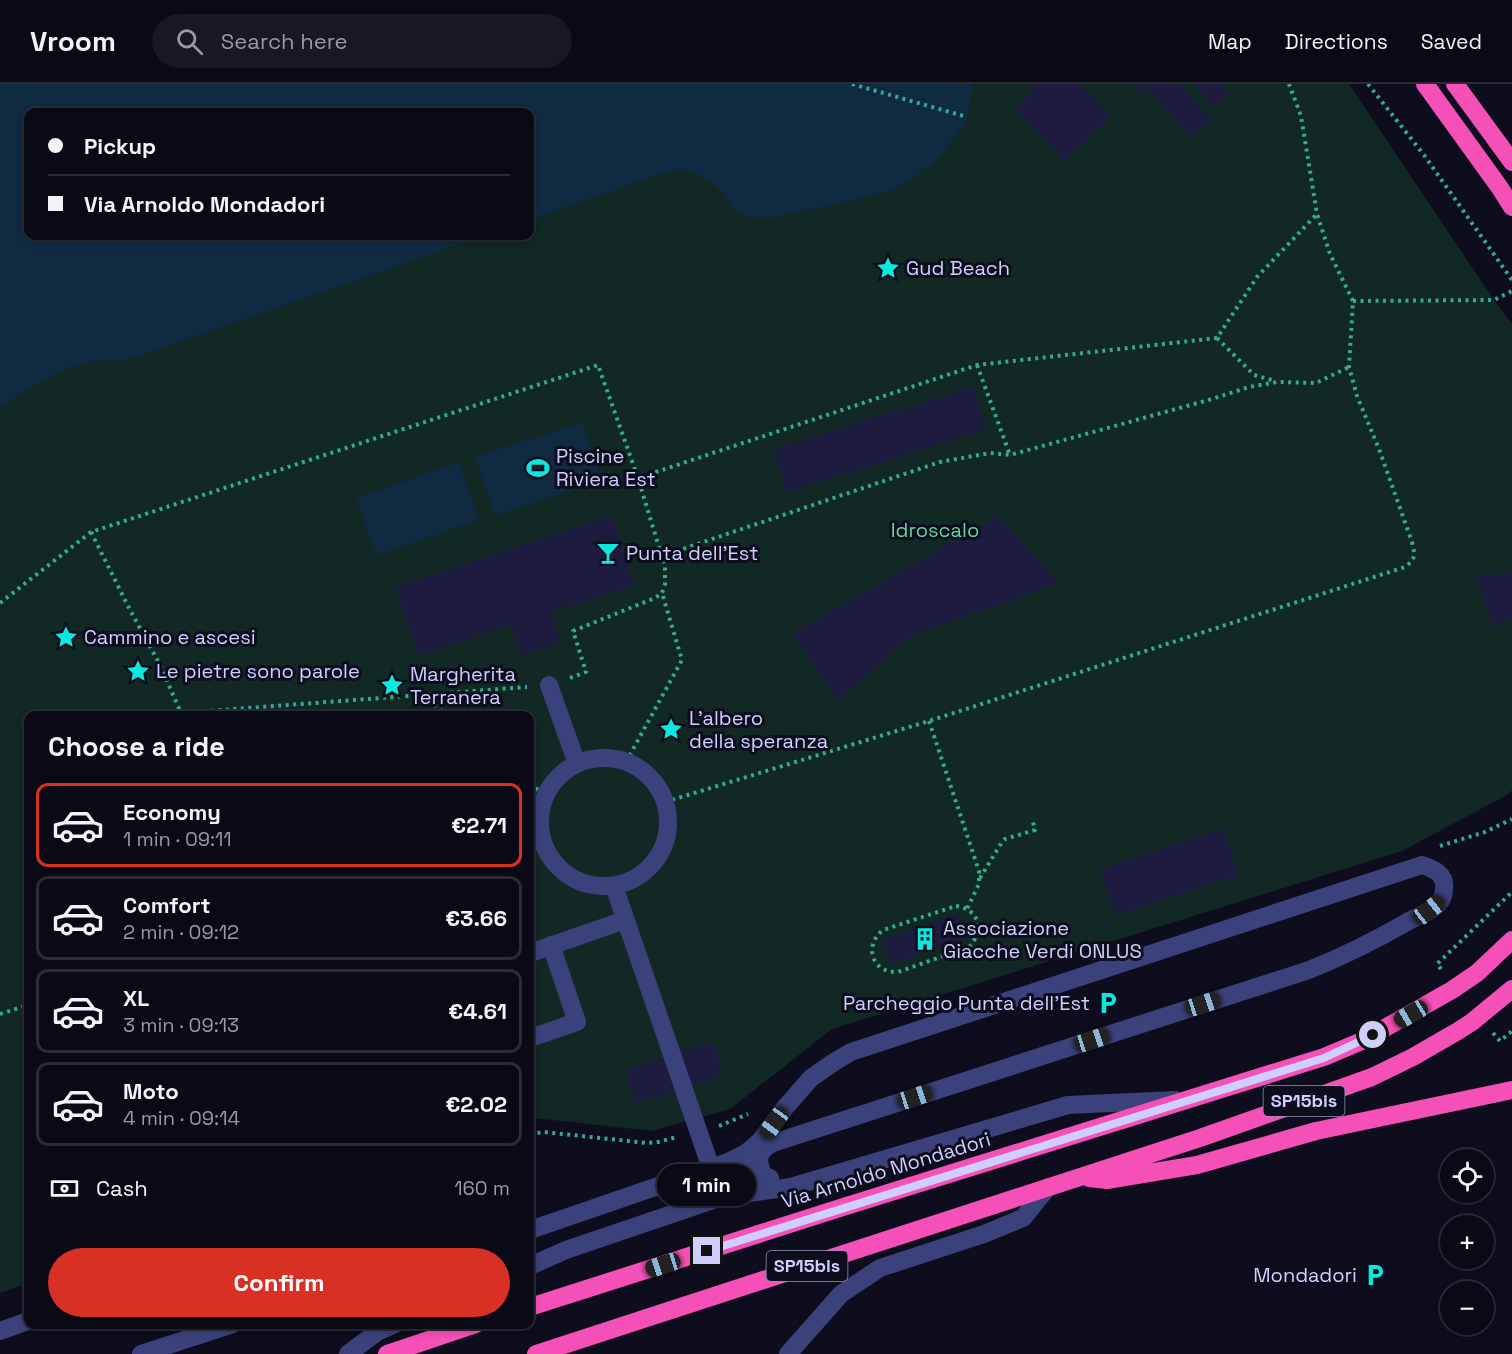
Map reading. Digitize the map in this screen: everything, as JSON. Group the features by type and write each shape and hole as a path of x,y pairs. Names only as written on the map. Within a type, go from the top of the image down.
{"highway":[{"path":"1425,84 1512,207"},
{"path":"1455,84 1512,162"},
{"name":"SP15bis","path":"1188,1099 1324,1058 1362,1041 1452,990 1477,972 1512,940"},
{"name":"SP15bis","path":"536,1354 1200,1138 1372,1077 1413,1058 1458,1031 1512,989"},
{"name":"SP15bis","path":"1078,1177 1107,1180 1197,1165 1317,1131 1512,1090"},
{"name":"Via Arnoldo Mondadori","path":"534,1306 1188,1099"},
{"path":"387,1354 462,1329"}],"street":[{"path":"549,685 578,764"},
{"path":"609,758 626,762 643,771 656,784 665,802 669,824 664,846 652,865 635,878 614,886 596,886 578,880 563,871 536,843 546,797 553,783 564,772 578,764 593,759 609,758"},
{"path":"535,1225 720,1165 746,1153 760,1141 783,1110 812,1078 851,1052 1422,865 1432,868 1445,881 1440,901 1429,910 1378,939 1327,963 772,1143 759,1158 763,1175"},
{"path":"614,886 699,1133 720,1165"},
{"path":"534,951 625,920"},
{"path":"534,1037 577,1022 550,945"},
{"path":"534,1264 566,1250 722,1197 791,1187 1068,1105 1188,1099"},
{"path":"720,1165 736,1163 791,1187"},
{"path":"788,1354 841,1294 880,1268 984,1234 1023,1218 1048,1187"},
{"path":"0,1331 24,1323"},
{"path":"141,1354 218,1329"},
{"path":"348,1354 384,1329"}],"path":[{"path":"852,84 967,117"},
{"path":"665,802 929,721 1405,567 1412,562 1415,554 1412,542 1379,449 1357,396 1349,367 1353,301 1330,254 1317,213 1301,116 1289,84"},
{"path":"1368,84 1424,155 1512,280"},
{"path":"1217,338 1257,277 1317,213"},
{"path":"1353,301 1494,300 1512,291"},
{"path":"638,478 977,365 1217,338"},
{"path":"1217,338 1254,375 1277,382"},
{"path":"0,603 91,532 598,365 638,478 662,556 666,576 662,593 682,660 626,762"},
{"path":"977,365 1010,455"},
{"path":"662,556 940,462 990,453 1010,455 1249,387 1277,382 1316,383 1349,367"},
{"path":"91,532 159,663 181,711"},
{"path":"220,711 549,685 586,672 573,631 655,598 662,593"},
{"path":"423,695 442,711"},
{"path":"929,721 980,879"},
{"path":"534,786 546,797"},
{"path":"967,909 980,879 1002,842 1035,830 1032,818"},
{"path":"1437,964 1512,892"},
{"path":"950,907 967,909 975,916 978,927 976,938 969,947 892,973 882,969 874,960 873,943 883,930 950,907"},
{"path":"0,1014 24,1006"},
{"path":"1500,1041 1512,1031"},
{"path":"534,1133 544,1132 647,1143 699,1133"}],"green space":[{"name":"Idroscalo","path":"0,84 1349,84 1512,324 1512,790 1507,795 1402,851 832,1029 730,1109 652,1131 534,1118 534,711 24,711 24,1284 0,1293"}],"water":[{"path":"0,84 973,84 966,122 938,159 913,178 880,194 772,218 752,217 740,213 709,180 695,173 679,170 663,173 534,219 534,108 24,108 24,240 472,240 136,357 121,361 95,360 67,368 0,408"},
{"name":"Piscine Riviera Est","path":"582,422 602,480 495,516 475,457"},
{"path":"459,462 479,520 376,556 356,498"}],"building":[{"path":"1032,84 1080,84 1111,116 1065,161 1015,109 1032,92"},
{"path":"1131,84 1180,84 1211,120 1190,138 1148,88 1140,95"},
{"path":"1195,84 1220,84 1229,95 1214,107"},
{"path":"973,387 986,430 787,492 773,449"},
{"path":"612,516 635,585 551,612 561,643 521,656 511,625 418,656 395,587"},
{"path":"998,516 1060,583 911,636 838,701 793,633"},
{"path":"1512,573 1512,616 1493,628 1476,576"},
{"path":"1223,828 1239,875 1116,916 1100,869"},
{"name":"Associazione Giacche Verdi ONLUS","path":"960,913 968,938 891,964 882,940"},
{"path":"713,1042 723,1076 635,1104 625,1070"}],"place":[{"name":"Gud Beach","path":"888,268"},
{"name":"Piscine Riviera Est","path":"538,468"},
{"name":"Punta dell'Est","path":"608,553"},
{"name":"Cammino e ascesi","path":"66,637"},
{"name":"Le pietre sono parole","path":"138,671"},
{"name":"Margherita Terranera","path":"392,685"},
{"name":"L'albero della speranza","path":"671,729"},
{"name":"Associazione Giacche Verdi ONLUS","path":"925,939"},
{"name":"Parcheggio Punta dell'Est","path":"1108,1003"},
{"name":"Mondadori","path":"1375,1275"}],"route":[{"path":"707,1251 1324,1058 1373,1035"}]}
